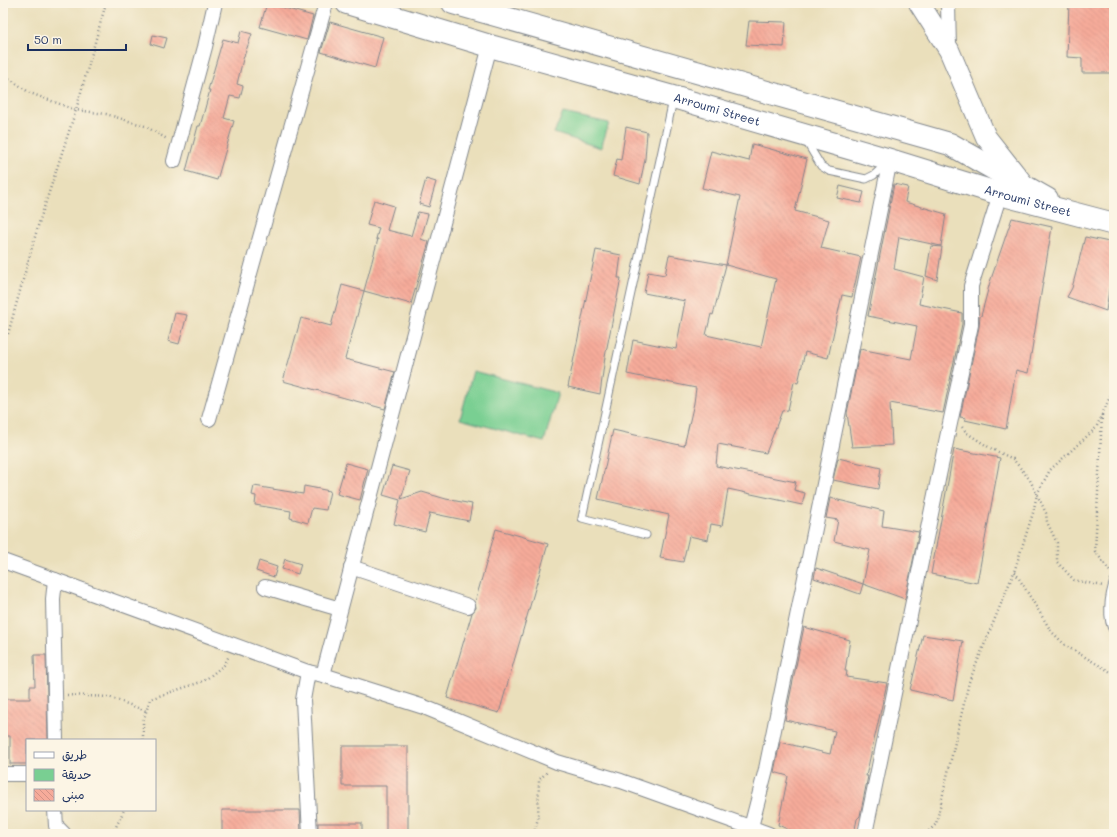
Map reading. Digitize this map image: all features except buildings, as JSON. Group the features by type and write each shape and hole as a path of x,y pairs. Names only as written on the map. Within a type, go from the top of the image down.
{"main road":[{"name":"Arroumi Street","path":"347,3 490,46 673,97 890,160 1000,194 1074,214"},
{"name":"Arroumi Street","path":"452,3 950,144 1074,214"},
{"path":"919,3 949,50 986,137 1025,186"},
{"path":"1074,214 1114,224"}],"street":[{"path":"174,161 205,47 215,3"},
{"path":"209,419 326,3"},
{"path":"948,3 949,50"},
{"path":"323,675 490,46"},
{"path":"751,827 766,769 890,160"},
{"path":"865,834 971,326 971,286 1000,194"},
{"path":"3,561 308,672 323,675 424,707 557,762 621,781 769,834"},
{"path":"351,567 468,606"},
{"path":"55,580 53,599 56,739"},
{"path":"265,587 340,609"},
{"path":"308,672 303,700 310,834"},
{"path":"3,774 26,774"},
{"path":"55,811 56,826 64,834"}],"lane":[{"path":"646,535 582,518 673,97"},
{"path":"1113,584 1109,611 1112,629 1114,632"}],"path":[{"path":"8,334 38,226 76,110 106,3"},
{"path":"3,74 30,93 76,110 106,114 145,126 178,145"},
{"path":"926,834 936,824 969,682 1014,572 1033,513 1037,494 1050,470 1096,428 1114,388"},
{"path":"1102,413 1095,551 1114,577"},
{"path":"952,415 967,433 990,448 1013,459 1030,480 1046,513 1047,522 1057,543 1057,562 1074,580 1113,584"},
{"path":"1014,572 1051,631 1066,646 1114,674"},
{"path":"143,739 143,722 150,699 204,681 224,665 235,645"},
{"path":"55,695 109,697 146,711"},
{"path":"534,834 538,818 540,780 557,762"},
{"path":"108,834 114,831 124,811"}],"green space":[{"path":"563,113 609,123 601,148 554,133"},
{"path":"473,371 558,393 544,442 460,419"}]}
